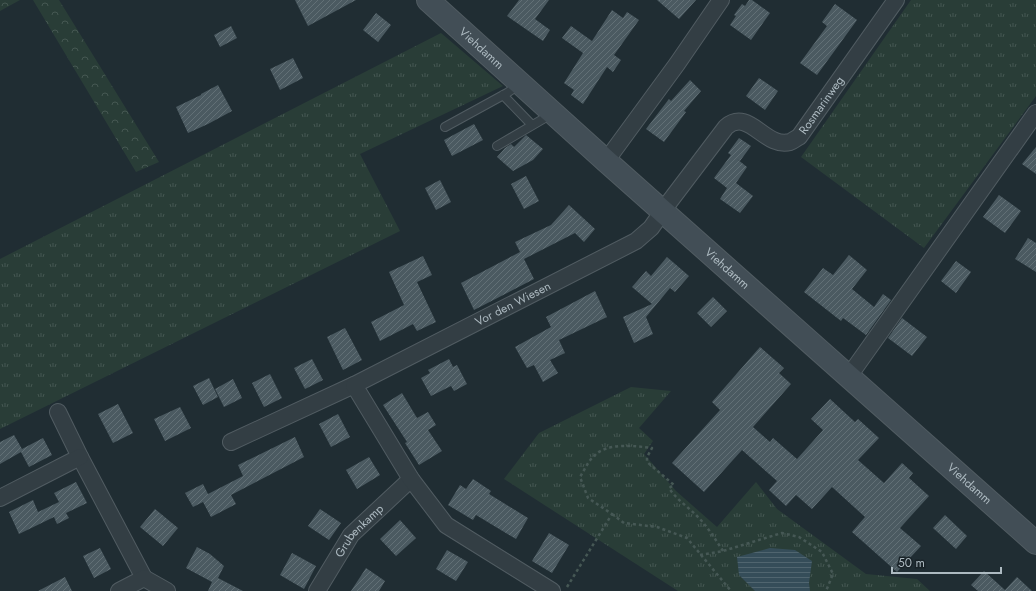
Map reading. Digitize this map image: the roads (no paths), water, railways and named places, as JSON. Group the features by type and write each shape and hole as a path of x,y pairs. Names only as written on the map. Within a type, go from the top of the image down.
{"main road":[{"name":"Viehdamm","path":"428,0 512,89 550,111 1036,543"}],"street":[{"path":"606,161 615,151 721,0"},
{"name":"Rosmarinweg","path":"663,210 726,127 732,122 742,121 751,125 771,139 782,142 791,142 799,137 896,0"},
{"path":"849,376 1036,113"},
{"name":"Vor den Wiesen","path":"231,442 354,385 636,241 651,228 663,210"},
{"path":"354,385 411,480 446,525 552,591"},
{"path":"58,412 144,578 167,591"},
{"path":"0,498 80,457"},
{"name":"Grubenkamp","path":"317,591 351,535 411,480"},
{"path":"120,591 144,578"}],"lane":[{"path":"445,127 512,89 532,125"},
{"path":"497,146 542,119 550,111"}],"water":[{"path":"770,548 795,550 812,561 809,583 810,591 755,591 739,575 737,557"}]}
